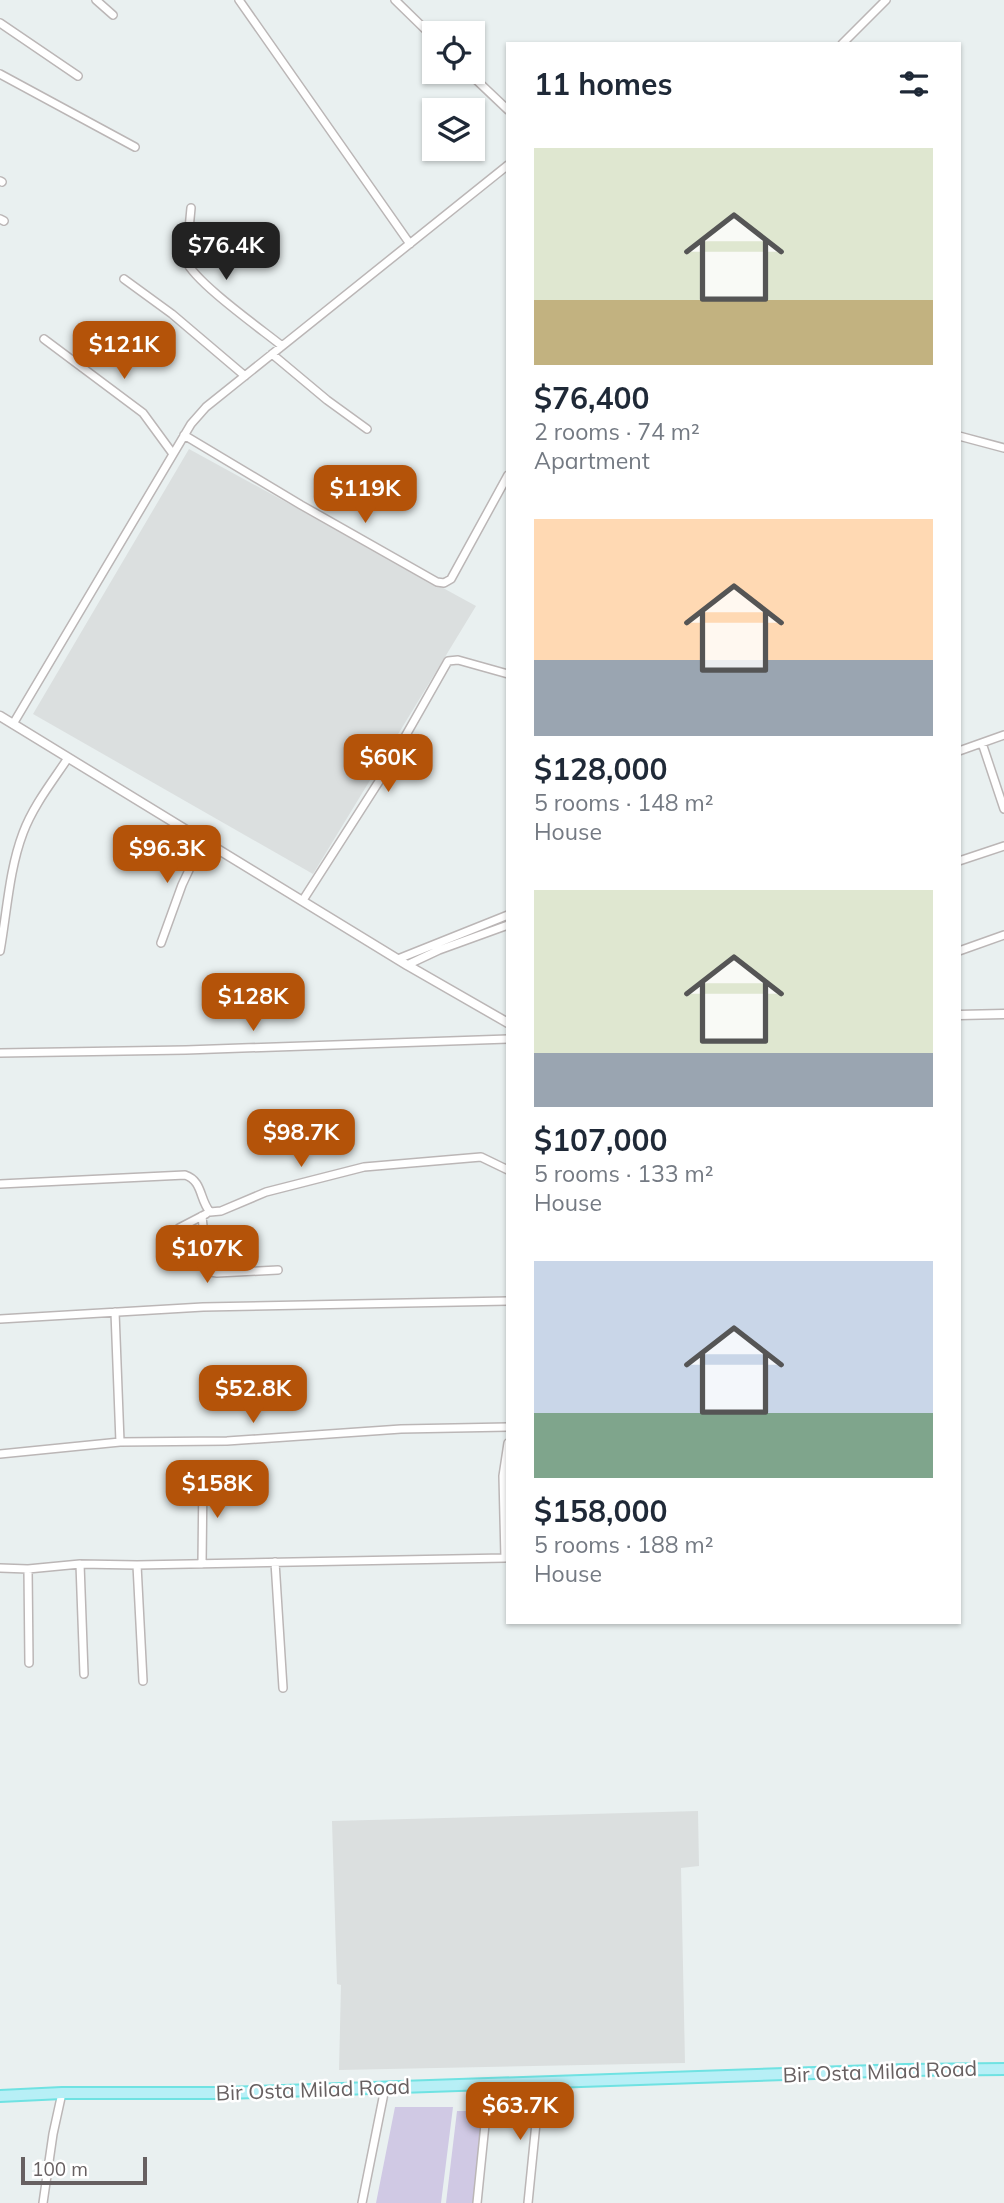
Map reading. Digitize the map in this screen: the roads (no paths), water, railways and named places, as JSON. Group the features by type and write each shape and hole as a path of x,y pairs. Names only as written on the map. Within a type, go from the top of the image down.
{"main road":[{"name":"Bir Osta Milad Road","path":"0,2096 62,2093 225,2093 1004,2069"}],"street":[{"path":"96,0 113,16"},
{"path":"239,0 410,244"},
{"path":"395,0 422,26"},
{"path":"844,42 886,0"},
{"path":"0,23 78,76"},
{"path":"0,74 135,147"},
{"path":"481,84 506,108"},
{"path":"13,724 184,435 206,407 506,166"},
{"path":"191,208 186,261 189,267 216,293 282,346"},
{"path":"124,279 172,314 245,376"},
{"path":"44,339 143,413 173,454"},
{"path":"272,354 367,429"},
{"path":"184,435 313,512 437,582 444,583 452,579 506,479"},
{"path":"961,437 1004,448"},
{"path":"303,900 385,772 448,661 458,660 506,673"},
{"path":"0,716 407,965 506,1022"},
{"path":"961,750 1004,735"},
{"path":"982,743 1004,809"},
{"path":"0,950 14,860 24,831 68,758"},
{"path":"161,943 182,885 203,840"},
{"path":"961,860 1004,846"},
{"path":"398,959 506,916"},
{"path":"407,965 439,950 506,926"},
{"path":"961,950 1004,935"},
{"path":"961,1015 1004,1014"},
{"path":"0,1053 186,1050 506,1039"},
{"path":"179,1228 206,1214 221,1211 266,1192 364,1167 481,1157 506,1169"},
{"path":"0,1184 185,1175 198,1184 204,1205 207,1266 210,1272 278,1270"},
{"path":"0,1319 203,1307 506,1301"},
{"path":"115,1312 120,1442"},
{"path":"0,1454 120,1442 227,1441 401,1429 506,1427"},
{"path":"0,1568 28,1569 80,1564 505,1558 503,1476 506,1456"},
{"path":"202,1564 203,1475"},
{"path":"275,1562 283,1688"},
{"path":"80,1564 84,1674"},
{"path":"137,1565 143,1681"},
{"path":"28,1569 29,1663"},
{"path":"528,2203 540,2083"},
{"path":"477,2203 489,2085"},
{"path":"362,2203 384,2088"},
{"path":"43,2203 62,2093"}]}
